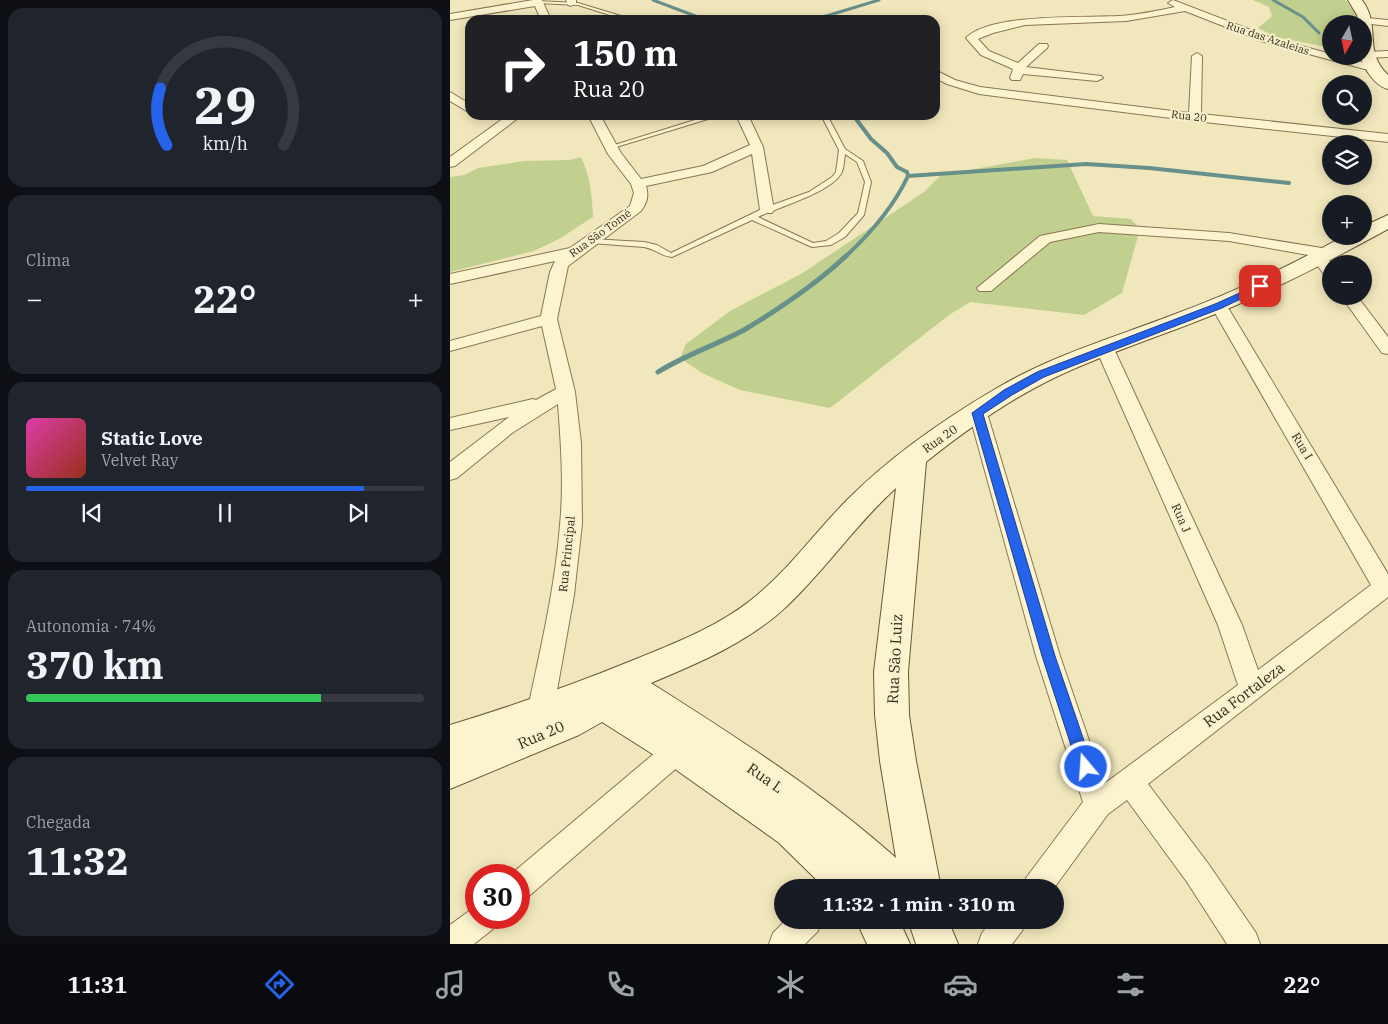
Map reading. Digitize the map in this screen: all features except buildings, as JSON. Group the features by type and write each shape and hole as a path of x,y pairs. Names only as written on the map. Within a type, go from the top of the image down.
{"street":[{"path":"494,0 508,15"},
{"name":"Rua das Azaleias","path":"1166,0 1268,40 1322,52"},
{"path":"1355,0 1363,15"},
{"path":"453,16 538,2 544,15"},
{"path":"1097,78 1018,69 985,53 972,38 989,30 1020,22 1050,19 1137,18 1185,8"},
{"path":"453,16 465,20"},
{"path":"1372,22 1388,23"},
{"path":"1012,94 1018,69 1043,46"},
{"name":"Rua das Azaleias","path":"1372,61 1388,54"},
{"path":"1195,117 1197,56"},
{"path":"1372,65 1388,84"},
{"name":"Rua 20","path":"940,76 964,87 1012,94 1195,117 1388,138"},
{"path":"450,96 465,106"},
{"path":"481,120 491,133"},
{"path":"450,163 509,120"},
{"path":"601,120 611,147 638,184 707,169 757,147"},
{"path":"744,120 757,147 767,210"},
{"name":"Rua São Tomé","path":"566,392 550,319 560,265 574,252 636,208 641,193 638,184"},
{"path":"1372,230 1388,221"},
{"path":"985,288 1045,239 1099,228 1229,237 1322,261"},
{"name":"Rua 20","path":"1335,255 1348,245"},
{"path":"450,279 574,252"},
{"name":"Rua 20","path":"450,742 604,693 722,637 762,609 794,579 869,496 913,458 1008,392 1040,374 1219,306 1322,264"},
{"path":"1356,305 1388,349"},
{"name":"Rua I","path":"1219,306 1386,585"},
{"path":"450,346 550,319"},
{"name":"Rua J","path":"1105,349 1230,625 1252,689"},
{"path":"450,473 474,452 543,403 566,392"},
{"name":"Rua Principal","path":"540,713 563,595 571,524 571,443 566,392"},
{"path":"450,424 543,403"},
{"path":"978,413 1048,656 1098,805 1043,879"},
{"name":"Rua São Luiz","path":"913,458 891,672 892,715 898,761 919,879"},
{"name":"Rua Fortaleza","path":"1098,805 1386,585"},
{"path":"604,693 678,750 792,829 840,879"},
{"name":"Rua 20","path":"450,772 567,724 604,693"},
{"name":"Rua L","path":"604,693 702,734 783,790 864,854 890,879"},
{"path":"530,877 678,750"},
{"path":"1129,782 1197,872 1246,944"},
{"path":"451,944 469,929"},
{"path":"784,944 798,929"},
{"path":"881,929 890,944"},
{"path":"931,929 937,944"},
{"path":"993,944 1004,929"}],"lane":[{"path":"538,2 571,2 614,15"},
{"path":"611,147 701,120"},
{"path":"752,217 804,243 812,245 828,243 842,235 861,213 868,182 860,161 842,150 827,120"},
{"path":"591,241 648,245 658,248 664,254 672,255 767,210 811,192 834,178 839,172 842,150"}],"green space":[{"path":"1253,0 1345,0 1357,15 1322,15 1322,46 1276,37 1258,28 1272,16 1269,7"},
{"path":"581,157 587,171 590,186 593,217 559,239 534,251 450,272 450,177 464,175 478,168 524,161 570,160"},
{"path":"1036,158 1067,160 1093,216 1131,219 1140,229 1122,293 1084,315 970,302 949,315 830,408 740,390 702,373 680,358 686,344 730,311 801,274 924,192 941,175"}],"waterway":[{"path":"653,0 693,15"},
{"path":"830,15 879,0"},
{"path":"1273,0 1303,17 1319,33"},
{"path":"857,120 871,139 887,153 897,167 907,172 908,176"},
{"path":"908,176 1086,164 1149,168 1289,183"},
{"path":"846,256 880,220 908,176"},
{"path":"658,372 757,322 810,286 846,256"}],"route":[{"path":"1086,767 1048,656 978,413 1008,392 1040,374 1219,306 1260,286"}]}
